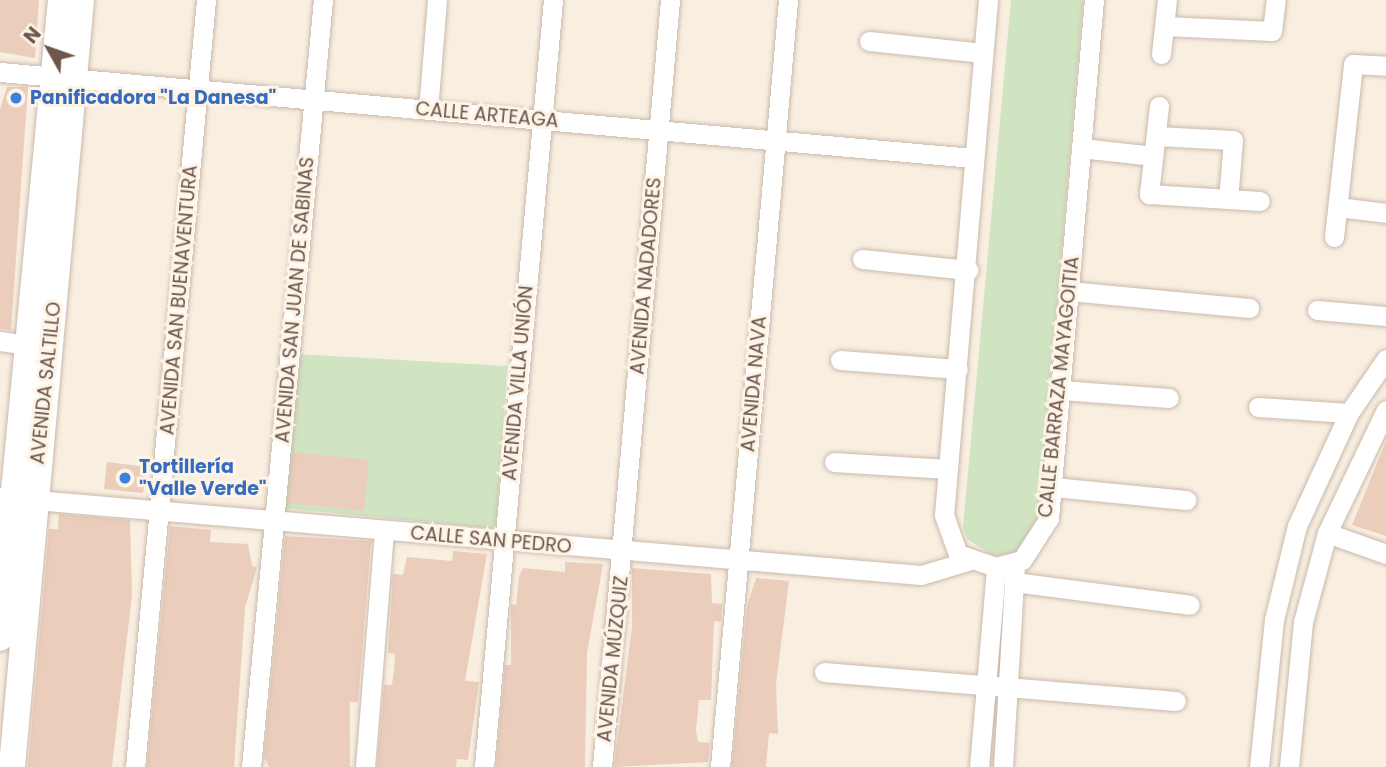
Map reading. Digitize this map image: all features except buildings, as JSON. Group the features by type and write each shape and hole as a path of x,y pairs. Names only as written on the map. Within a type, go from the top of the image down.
{"street":[{"name":"AVENIDA SALTILLO","path":"0,634 63,78 61,0"},
{"name":"AVENIDA SALTILLO","path":"12,767 15,499 29,345 63,78 81,0"},
{"name":"AVENIDA SAN BUENAVENTURA","path":"135,767 206,0"},
{"name":"AVENIDA SAN JUAN DE SABINAS","path":"251,767 323,0"},
{"path":"428,110 437,0"},
{"name":"AVENIDA VILLA UNIÓN","path":"484,767 553,0"},
{"name":"AVENIDA NADADORES","path":"624,552 670,0"},
{"name":"AVENIDA NAVA","path":"720,767 788,0"},
{"path":"988,0 974,158 968,270 947,469 950,542 968,561 1190,605"},
{"name":"CALLE BARRAZA MAYAGOITIA","path":"1015,572 1038,544 1053,487 1094,0"},
{"path":"1161,54 1167,0"},
{"path":"1165,26 1272,31 1276,0"},
{"path":"869,41 984,52"},
{"path":"1334,237 1353,64 1386,66"},
{"name":"CALLE ARTEAGA","path":"1,74 974,158"},
{"path":"1159,106 1149,194 1260,201"},
{"path":"1156,136 1233,140 1228,200"},
{"path":"1081,148 1154,156"},
{"path":"1338,207 1386,213"},
{"path":"862,259 968,270"},
{"path":"1069,292 1249,308"},
{"path":"1317,310 1386,316"},
{"path":"0,341 29,345"},
{"path":"1259,767 1274,620 1297,526 1349,413 1386,359"},
{"path":"840,360 958,369"},
{"path":"1061,390 1169,398"},
{"path":"1258,407 1349,413"},
{"path":"1289,767 1303,622 1327,533 1386,410"},
{"path":"834,462 947,469"},
{"path":"1053,487 1186,500"},
{"name":"CALLE SAN PEDRO","path":"15,499 739,562 921,575 968,561"},
{"path":"365,767 384,531"},
{"path":"1327,533 1386,554"},
{"name":"AVENIDA MÚZQUIZ","path":"602,767 624,552"},
{"path":"979,767 996,567"},
{"path":"1003,767 1015,572"},
{"path":"824,672 1008,684 1176,701"}],"green space":[{"path":"1011,0 1083,0 1038,520 1018,552 994,556 967,539 963,527"},
{"path":"296,354 507,366 496,529 283,508"}],"place":[{"name":"Panificadora \"La Danesa\"","path":"16,98"},
{"name":"Tortillería \"Valle Verde\"","path":"125,478"}]}
